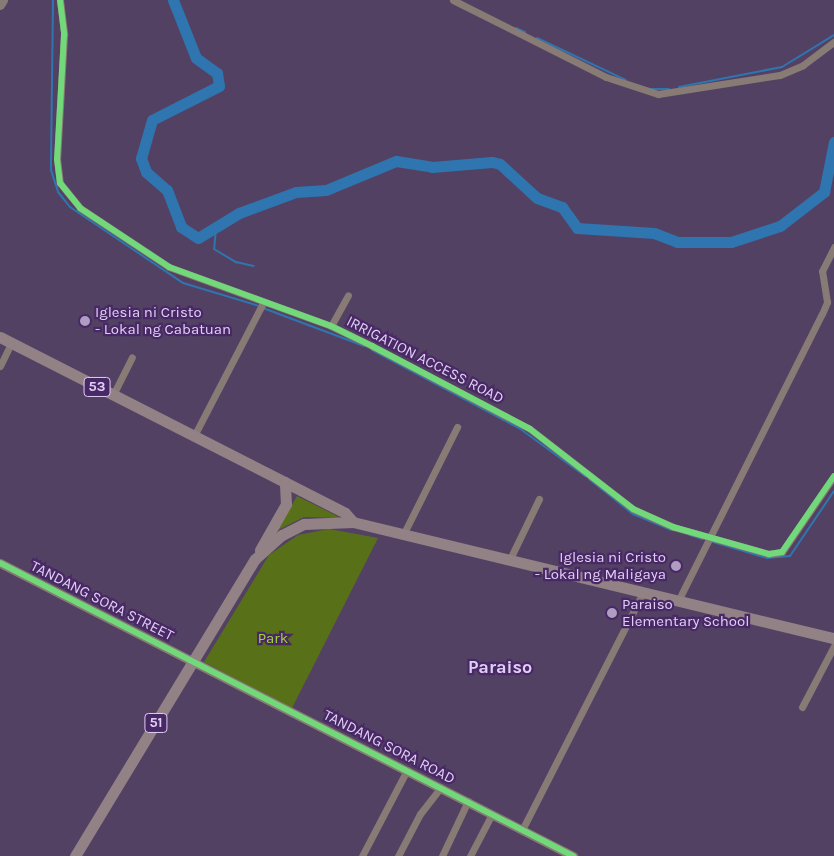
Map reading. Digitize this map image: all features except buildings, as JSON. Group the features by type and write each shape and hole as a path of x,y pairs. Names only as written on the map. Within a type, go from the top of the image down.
{"highway":[{"name":"53","path":"0,337 345,513 353,522"},
{"path":"255,559 286,504 285,482"},
{"name":"51","path":"75,856 255,559 298,526 322,521 353,522 642,594 834,638"}],"street":[{"path":"0,5 3,0"},
{"name":"IRRIGATION ACCESS ROAD","path":"60,0 64,36 57,165 66,194 177,272 331,326 530,430 642,515 709,537 769,554 782,552 834,476"},
{"path":"453,0 606,77 658,94 780,75 802,65 834,42"},
{"path":"678,601 822,314 827,302 822,272 834,247"},
{"path":"331,326 348,295"},
{"path":"194,436 263,303"},
{"path":"0,366 12,343"},
{"path":"113,395 132,357"},
{"path":"403,535 457,427"},
{"path":"509,561 539,499"},
{"name":"TANDANG SORA STREET","path":"0,563 193,660"},
{"path":"522,830 642,594"},
{"path":"802,707 834,646"},
{"name":"TANDANG SORA ROAD","path":"193,660 573,856"},
{"path":"362,856 407,770"},
{"path":"398,856 420,814 441,787"},
{"path":"442,856 468,801"},
{"path":"470,856 492,814"}],"green space":[{"path":"297,496 341,518 304,517 278,530"},
{"name":"Park","path":"329,529 378,538 292,708 204,662 269,555 298,535"}],"waterway":[{"path":"53,0 51,170 58,192 70,207 183,283 259,306"},
{"path":"173,0 196,58 217,73 219,86 152,120 141,158 146,172 167,190 181,227 198,238 239,213 296,192 326,190 396,161 432,167 492,162 500,164 537,198 562,207 577,228 654,233 677,242 731,242 780,226 824,192 834,142"},
{"path":"516,28 525,32"},
{"path":"679,87 782,67 834,35"},
{"path":"537,38 626,80"},
{"path":"651,89 669,89"},
{"path":"216,228 214,249 236,262 254,266"},
{"path":"263,308 364,346"},
{"path":"372,350 519,428 585,476"},
{"path":"589,479 633,514 671,530"},
{"path":"713,542 767,558 790,556 834,491"},
{"path":"690,535 702,539"}],"cycle path":[{"path":"60,0 64,35 57,159 60,183 80,208 169,267 331,326 372,346 530,429 633,509 673,527 769,554 782,552 834,476"},
{"path":"0,563 573,856"}],"place":[{"name":"Iglesia ni Cristo - Lokal ng Cabatuan","path":"85,321"},
{"name":"Iglesia ni Cristo - Lokal ng Maligaya","path":"676,566"},
{"name":"Paraiso Elementary School","path":"612,613"}],"district":[{"name":"Paraiso","path":"500,667"}]}
